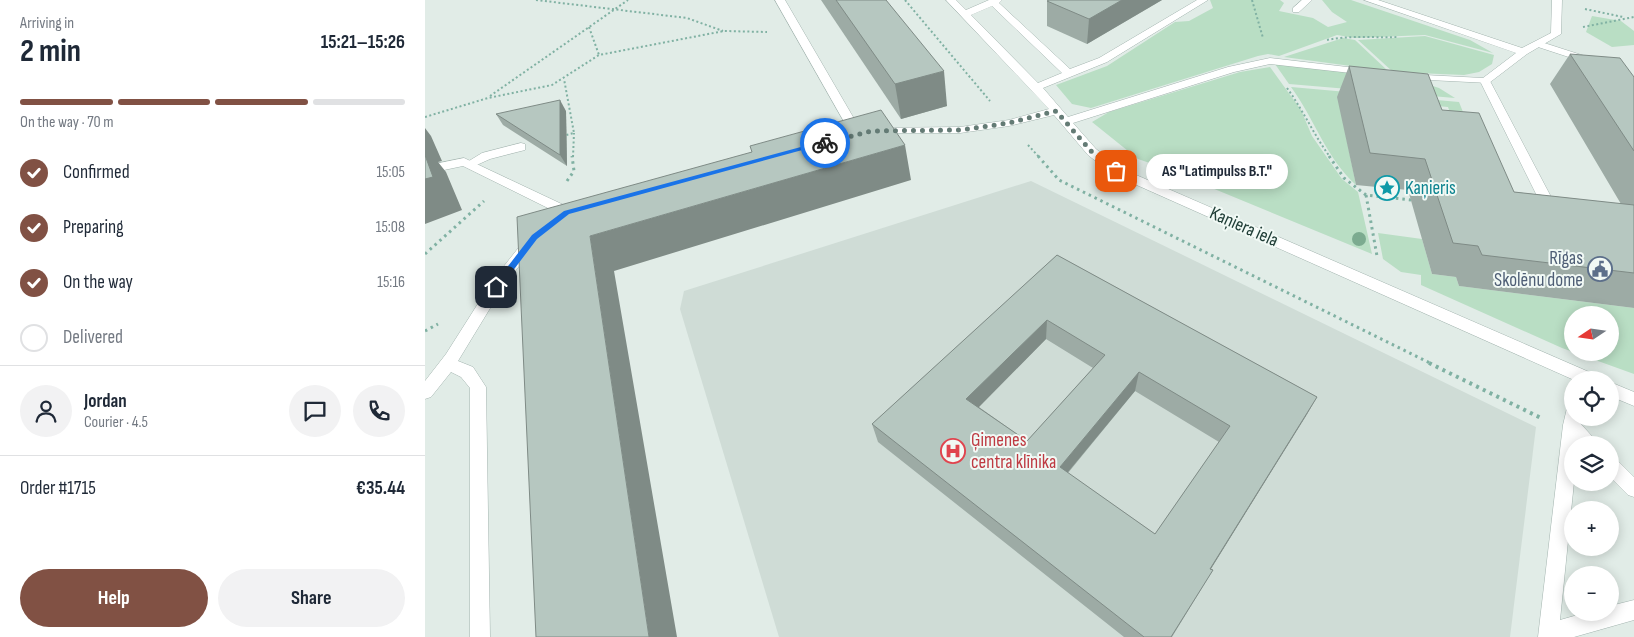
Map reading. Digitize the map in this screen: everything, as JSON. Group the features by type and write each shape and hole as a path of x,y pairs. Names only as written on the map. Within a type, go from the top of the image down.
{"street":[{"path":"781,0 852,135 871,131 960,130 1061,117 1232,69 1270,61 1377,73"},
{"name":"Kaņiera iela","path":"951,0 1035,87 1092,152 1116,171 1565,371"},
{"path":"1035,87 1068,72 1103,60 1203,0"},
{"path":"1296,10 1307,0"},
{"path":"1369,0 1523,52"},
{"path":"1395,75 1485,81 1523,52 1556,34 1557,0"},
{"path":"965,14 995,1 1068,72"},
{"path":"1538,44 1600,64"},
{"path":"1485,81 1552,212"},
{"path":"470,164 486,156 521,147"},
{"path":"425,170 464,162 567,212"},
{"path":"554,222 567,212 585,207"},
{"path":"425,392 449,364 488,298 512,264 541,232"},
{"path":"449,364 467,372 478,387 480,637"},
{"path":"1619,393 1634,399"},
{"path":"1571,426 1548,636 1634,610"},
{"path":"1619,474 1634,489"}],"path":[{"path":"536,0 616,8 687,18 724,32"},
{"path":"488,98 628,0"},
{"path":"1252,0 1270,61 1303,110 1315,136 1345,178 1366,195 1411,200"},
{"path":"1584,9 1608,16 1633,16"},
{"path":"1557,30 1633,16"},
{"path":"589,27 599,55"},
{"path":"425,117 488,98 552,85 564,80 599,55 724,32 799,32"},
{"path":"542,201 571,178 576,167 572,151 574,133 564,80"},
{"path":"521,147 574,133"},
{"path":"425,254 505,183"},
{"path":"1366,195 1379,260"}],"shaded area":[{"path":"1031,181 1536,427 1510,637 779,637 680,309 684,291"}],"green space":[{"path":"1210,0 1280,0 1284,3 1279,11 1313,18 1328,27 1347,22 1332,12 1322,0 1351,0 1470,40 1493,53 1425,35 1355,38 1337,35 1279,56 1268,54 1258,56 1091,108 1072,104 1056,85 1107,66 1175,22 1189,21 1213,8"},
{"path":"1592,16 1621,21 1634,31 1634,45 1612,47 1586,32"},
{"path":"1425,36 1494,55 1492,64 1479,72 1464,75 1393,72 1358,40"},
{"path":"1343,38 1355,40 1388,71 1284,57"},
{"path":"1275,64 1411,79 1439,88 1455,98 1289,84"},
{"path":"1270,67 1301,110 1312,136 1342,179 1358,192 1372,254 1138,159 1092,122 1109,112 1240,72"},
{"path":"1291,87 1459,102 1498,200 1461,144 1448,107 1338,97 1356,185 1336,163"},
{"path":"1378,233 1422,239 1432,274 1456,277 1459,286 1618,306 1564,306 1564,349 1421,285 1421,275 1401,272 1383,259"},
{"path":"1619,306 1634,308 1634,374 1598,361 1619,361"}],"building":[{"path":"836,0 886,0 944,71 895,84"},
{"path":"1122,0 1089,19 1047,1"},
{"path":"1570,54 1620,58 1634,77 1634,151"},
{"path":"1349,66 1428,74 1442,110 1479,113 1514,192 1634,205 1634,273 1482,255 1478,246 1453,243 1425,159 1370,153"},
{"path":"560,100 560,155 496,114"},
{"path":"881,110 905,145 590,236 649,637 536,637 517,217 752,152 750,146"},
{"path":"425,155 433,177 425,179"},
{"name":"Ģimenes centra klīnika","path":"1057,255 1317,397 1210,569 1213,570 1171,637 1144,637 872,424","holes":["1047,320 1105,355 1027,441 966,399","1139,372 1230,426 1155,534 1060,467"]}],"way so far":[{"path":"825,143 871,131 960,130 1009,123 1056,111 1092,152 1116,171"}],"place":[{"name":"AS \"Latimpulss B.T.\"","path":"1116,171"},
{"name":"Kaņieris","path":"1387,188"},
{"name":"Rīgas Skolēnu dome","path":"1600,269"},
{"name":"Ģimenes centra klīnika","path":"953,451"}],"route":[{"path":"496,287 534,237 567,212 825,143"}]}
